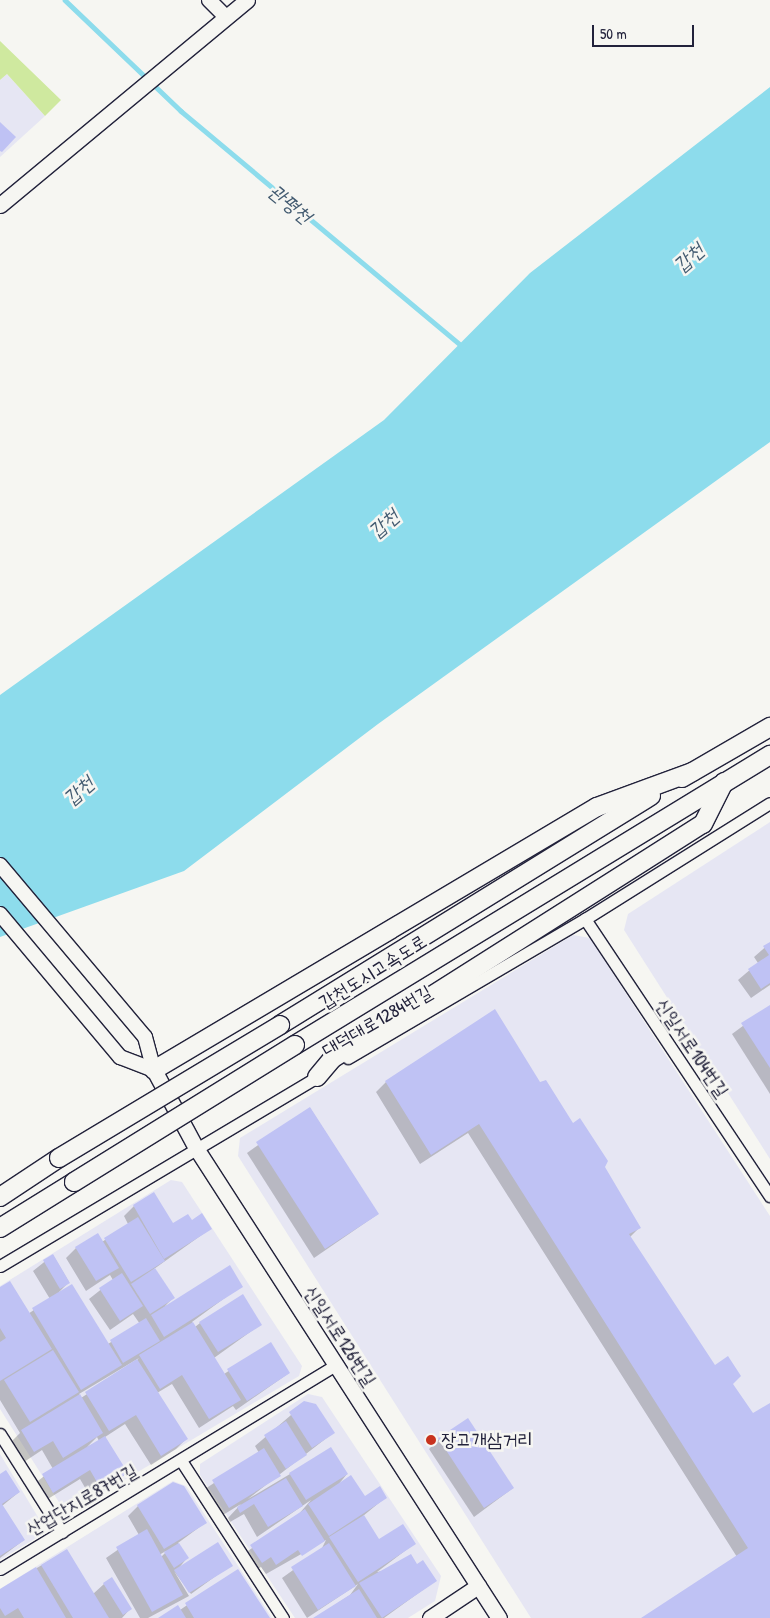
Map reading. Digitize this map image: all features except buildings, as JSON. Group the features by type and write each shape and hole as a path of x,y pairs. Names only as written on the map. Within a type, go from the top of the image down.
{"highway":[{"name":"갑천도시고속도로","path":"0,1197 59,1158 770,726"},
{"name":"갑천도시고속도로","path":"0,1228 770,755"},
{"path":"154,1070 598,807 692,772"},
{"path":"317,1077 332,1059 704,824 724,782"}],"main road":[{"path":"0,205 246,0"},
{"name":"신일서로126번길","path":"154,1070 196,1148 478,1586 492,1615"},
{"path":"430,1618 478,1586"}],"street":[{"path":"209,0 225,16"},
{"name":"대덕대로1284번길","path":"0,1266 196,1148 586,920 770,803"},
{"path":"0,865 145,1036 154,1070"},
{"path":"0,914 120,1057 154,1070"},
{"name":"신일서로104번길","path":"586,920 770,1196"},
{"name":"산업단지로87번길","path":"0,1569 182,1462 335,1365"},
{"path":"0,1434 62,1532"},
{"path":"182,1462 283,1618"}],"shaded area":[{"path":"7,74 45,116 0,157 0,80"},
{"path":"770,822 770,1159 624,930 628,914"},
{"path":"573,935 590,938 770,1216 770,1618 531,1618 238,1156 240,1138"},
{"path":"171,1180 182,1182 302,1366 299,1376 74,1510 62,1507 0,1409 0,1286"},
{"path":"308,1394 322,1397 441,1576 435,1601 408,1618 295,1618 200,1475 200,1464"},
{"path":"0,1454 41,1522 41,1535 0,1560"},
{"path":"173,1481 186,1486 272,1618 0,1618 0,1589"}],"green space":[{"path":"0,41 61,100 45,116 7,74 0,80"}],"water":[{"name":"갑천","path":"770,87 770,442 378,724 184,871 0,937 0,695 384,420 530,273"}],"waterway":[{"name":"관평천","path":"65,0 181,111 463,347"}],"place":[{"name":"장고개삼거리","path":"431,1440"}]}
